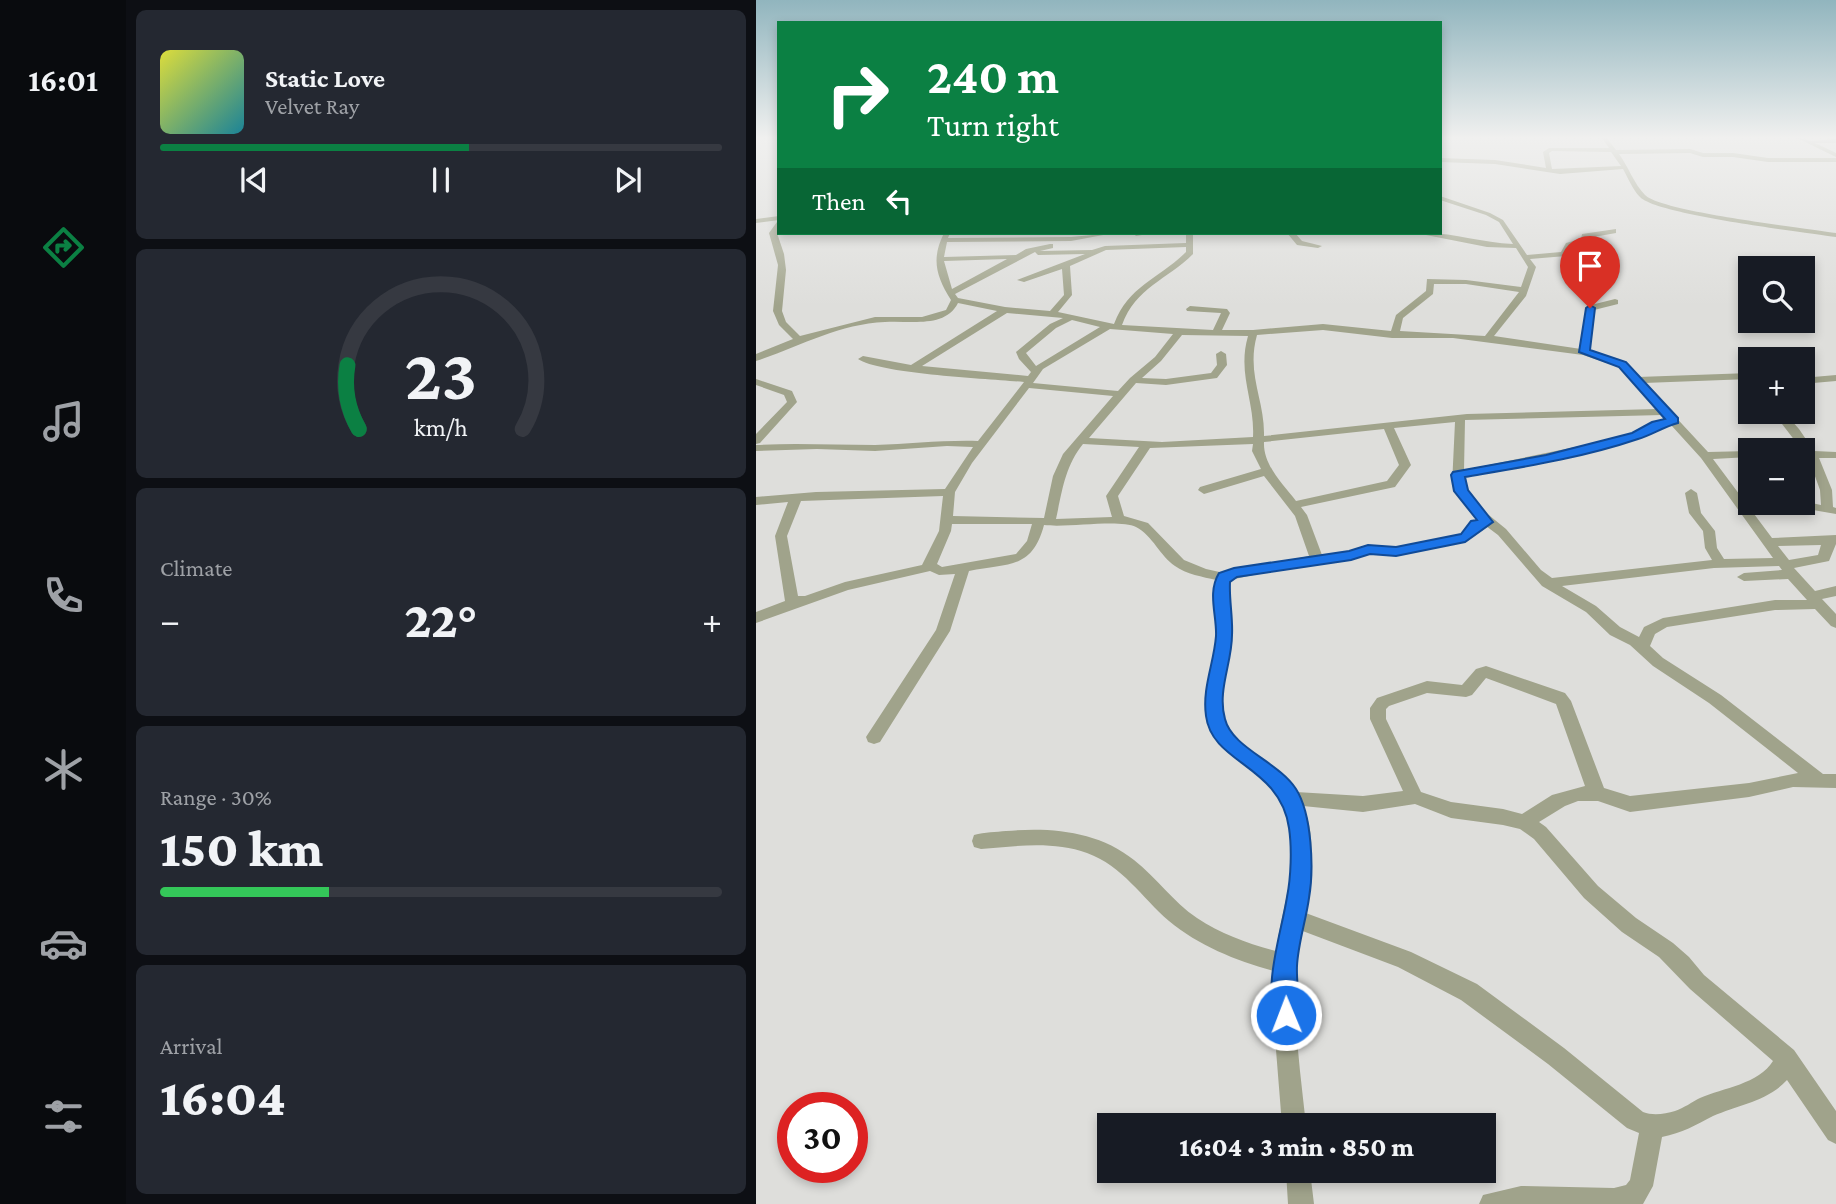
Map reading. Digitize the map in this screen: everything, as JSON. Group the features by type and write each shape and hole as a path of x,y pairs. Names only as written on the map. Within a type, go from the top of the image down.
{"street":[{"path":"1640,193 1650,201 1682,211 1836,236"},
{"path":"1442,199 1495,217 1507,227 1516,246 1526,257 1531,271 1519,301 1493,328 1487,339"},
{"path":"1729,218 1731,229"},
{"path":"756,221 777,220"},
{"path":"777,224 773,233 779,247 782,269 775,308 782,325 799,340"},
{"path":"1526,257 1563,254 1569,245 1584,240 1584,236 1613,231"},
{"path":"756,358 799,340 878,319 931,319 979,278 1021,255 1071,239 1097,235"},
{"path":"1127,246 1137,235"},
{"path":"756,618 795,602 806,601 859,582 918,571 930,565 942,542 948,520 950,492 967,461 1030,378 1112,327 1134,292 1179,263 1190,252 1190,235"},
{"path":"1293,235 1300,243 1318,246"},
{"path":"1439,235 1487,245 1516,246"},
{"path":"952,301 939,259 945,237 1071,239"},
{"path":"939,259 1093,252 1127,246 1191,245"},
{"path":"1021,280 1083,259 1093,252"},
{"path":"1052,314 1068,295 1066,265"},
{"path":"945,283 979,278"},
{"path":"1392,335 1398,328 1399,317 1430,292 1430,281 1466,282 1524,290"},
{"path":"952,301 1071,317 1112,327 1179,332 1253,333 1323,327 1392,335 1487,339 1585,352 1622,365 1705,456 1787,567 1836,623"},
{"path":"1585,352 1590,308 1615,302"},
{"path":"1190,309 1224,311 1226,313 1217,331"},
{"path":"913,368 1005,310"},
{"path":"1030,378 1021,352 1053,326 1071,317"},
{"path":"930,565 939,571 963,569 1020,557 1033,542 1044,522 1061,470 1072,449 1082,441 1133,380 1158,359 1179,332"},
{"path":"1253,333 1247,354 1259,423 1256,441 1260,460 1295,505 1317,559"},
{"path":"1133,380 1166,382 1214,376 1223,365 1221,354"},
{"path":"863,359 913,368 1030,378 1120,394"},
{"path":"1635,380 1738,377"},
{"path":"1815,380 1836,378"},
{"path":"756,382 789,393 792,402 756,441"},
{"path":"1082,441 1147,444 1256,441 1460,418 1669,416"},
{"path":"1458,475 1546,459 1636,436 1669,416"},
{"path":"1460,418 1458,475 1461,491 1486,522 1502,532 1526,563 1547,583 1591,609 1615,631 1715,699 1817,778"},
{"path":"1295,505 1391,484 1405,465 1387,425"},
{"path":"756,448 817,446 875,449 947,443 981,444"},
{"path":"1119,520 1112,496 1147,444"},
{"path":"1815,454 1836,455"},
{"path":"1705,456 1738,455"},
{"path":"1815,467 1826,490 1831,510"},
{"path":"1204,490 1267,471"},
{"path":"756,501 950,492"},
{"path":"1691,493 1695,513 1709,531 1711,548 1720,563"},
{"path":"1733,496 1738,496"},
{"path":"795,602 790,598 781,536 796,498"},
{"path":"948,520 1129,520 1144,526 1179,563 1203,573 1224,577 1351,555 1368,549 1396,551 1427,547 1443,540 1465,537 1476,524 1486,522"},
{"path":"1744,577 1824,558 1833,540 1769,542"},
{"path":"1547,583 1720,563 1787,567"},
{"path":"874,737 943,631 963,569"},
{"path":"1224,577 1221,607 1224,635 1214,696 1215,718 1220,731 1233,747 1274,776 1291,800 1296,813 1300,847 1299,894 1285,964 1293,1113"},
{"path":"1642,647 1648,631 1664,623 1816,600 1836,591"},
{"path":"1415,797 1378,719 1378,708 1383,702 1427,687 1466,691 1480,673 1486,671 1548,691 1563,701 1597,794"},
{"path":"1525,823 1548,805 1567,797 1597,794 1630,804 1712,796 1793,780 1836,780"},
{"path":"1291,800 1304,798 1363,804 1415,797 1451,810 1503,817 1525,823 1557,850 1591,892 1629,925 1666,950 1705,989 1786,1058 1836,1132"},
{"path":"981,841 1046,835 1084,843 1112,855 1135,873 1178,916 1194,926 1252,956 1285,964"},
{"path":"1294,918 1404,959 1469,992 1556,1056 1635,1120 1652,1127 1679,1122 1707,1107 1767,1084 1779,1073 1786,1058"},
{"path":"1492,1204 1521,1199 1614,1201 1634,1195 1641,1186 1652,1127"},
{"path":"1299,1183 1301,1204"}],"route":[{"path":"1286,1015 1285,964 1299,894 1299,828 1289,794 1274,776 1233,747 1220,731 1215,718 1214,696 1224,635 1221,607 1224,577 1290,563 1351,555 1368,549 1396,551 1427,547 1443,540 1465,537 1470,535 1476,524 1486,522 1461,491 1458,475 1546,459 1636,436 1656,424 1673,421 1622,365 1585,352 1590,308"}]}
